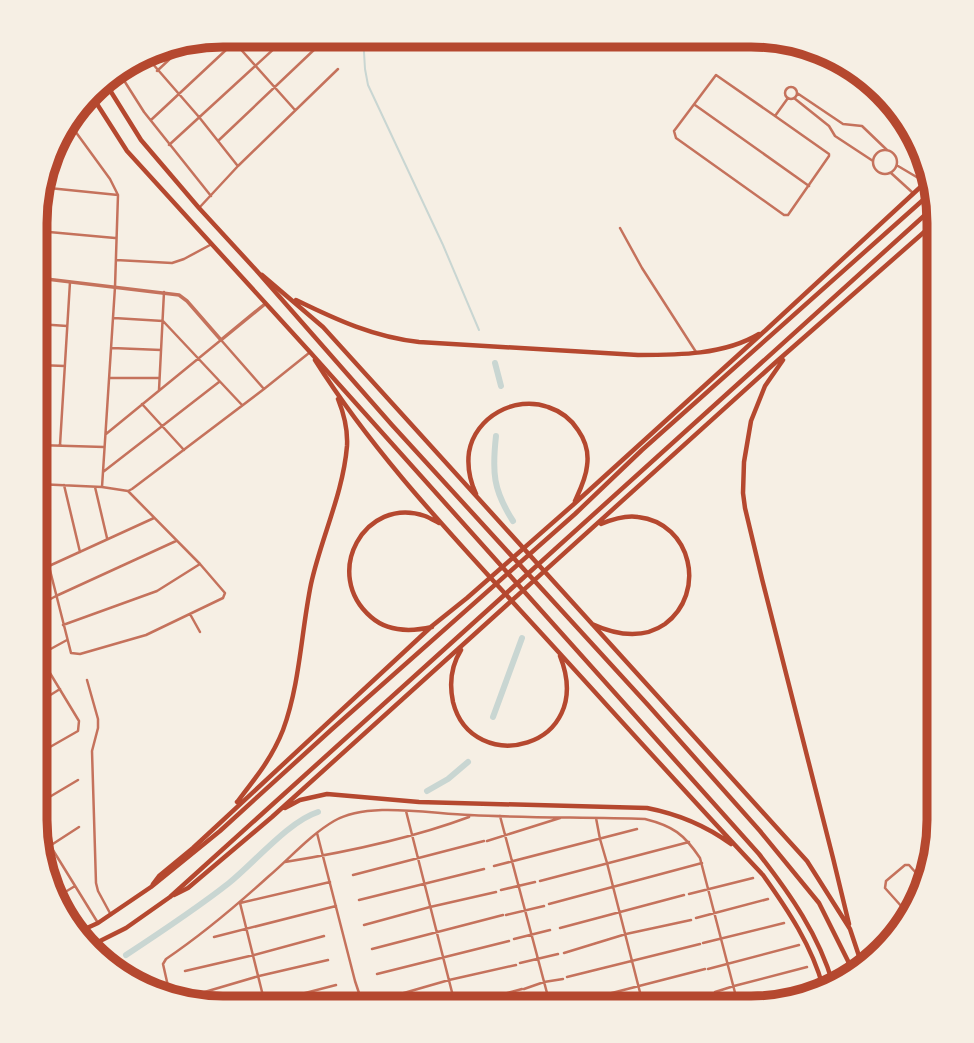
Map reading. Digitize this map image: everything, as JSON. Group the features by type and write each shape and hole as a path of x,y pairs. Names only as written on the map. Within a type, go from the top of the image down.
{"main road":[{"path":"110,90 141,140 199,208 760,831 819,903 849,966"},
{"path":"96,102 127,151 759,854 788,891 807,923 831,977"},
{"path":"151,887 159,876 193,848 432,626 571,506 922,185"},
{"path":"85,929 111,915 151,887 220,831 924,199"},
{"path":"97,942 126,928 170,897 926,214"},
{"path":"170,897 188,888 272,817 926,230"},
{"path":"256,270 323,327 807,861 850,929"},
{"path":"291,298 361,329 402,340 638,355 696,352 737,344 768,328"},
{"path":"310,352 369,439 442,524 763,876 784,904 806,944 821,981"},
{"path":"788,352 765,386 751,421 744,462 743,493 762,579 850,929 860,958"},
{"path":"229,813 262,771 282,732 290,709 311,585 345,461 345,417 335,392"},
{"path":"478,498 471,482 469,461 470,449 478,430 504,408 533,403 564,415 575,425 583,438 587,468 571,506"},
{"path":"432,626 406,631 376,621 363,610 355,598 350,584 349,568 359,538 382,518 416,514 442,524"},
{"path":"588,622 621,634 653,630 669,620 679,609 687,595 690,579 685,552 673,534 661,524 647,518 630,516 596,526"},
{"path":"464,644 452,670 451,692 455,707 461,720 472,732 486,741 503,745 520,745 536,740 549,730 560,715 568,686 559,652"},
{"path":"272,817 300,800 327,794 419,802 647,808 693,821 740,850"}],"street":[{"path":"150,120 230,47"},
{"path":"238,47 295,110"},
{"path":"170,145 276,47"},
{"path":"218,141 317,47"},
{"path":"157,71 174,55"},
{"path":"151,63 238,166"},
{"path":"199,208 238,166 338,69"},
{"path":"716,75 829,154 790,214 784,215 676,138 674,131 694,105 716,75"},
{"path":"123,79 150,120 211,196"},
{"path":"789,88 794,88 797,93 843,124 862,126 895,155 897,165 891,173 877,171 873,161 835,135 829,126 794,98 788,97 786,92 789,88"},
{"path":"794,98 797,93"},
{"path":"775,116 788,97"},
{"path":"694,105 809,186"},
{"path":"74,130 110,179 118,195 102,487"},
{"path":"873,161 878,152 887,150"},
{"path":"897,165 920,177"},
{"path":"891,173 913,193"},
{"path":"51,188 118,195"},
{"path":"620,228 642,268 696,352"},
{"path":"47,232 116,238"},
{"path":"116,260 172,263 211,244"},
{"path":"47,279 179,295 264,389"},
{"path":"60,445 70,282"},
{"path":"159,390 164,292"},
{"path":"106,434 265,304"},
{"path":"112,318 163,321 242,405"},
{"path":"47,325 67,326"},
{"path":"111,348 161,350"},
{"path":"128,491 310,352"},
{"path":"47,365 65,366"},
{"path":"109,378 160,378"},
{"path":"103,472 219,382"},
{"path":"142,404 184,450"},
{"path":"47,444 105,447"},
{"path":"47,484 128,491 155,518 200,564 225,593 223,598 146,635 80,654 71,653 48,566 155,518"},
{"path":"64,485 80,552"},
{"path":"95,487 107,540"},
{"path":"48,601 177,541"},
{"path":"63,625 157,591 200,564"},
{"path":"190,614 200,632"},
{"path":"48,651 67,640"},
{"path":"48,671 80,726 78,731 48,748"},
{"path":"87,680 98,719 92,751 96,883 111,915"},
{"path":"48,697 60,689"},
{"path":"48,798 78,780"},
{"path":"169,987 164,961 198,938 240,903 317,833 336,820 353,813 372,810 472,816 645,819 662,823 689,842 700,858 736,995"},
{"path":"406,811 452,995"},
{"path":"285,862 412,834 472,816"},
{"path":"500,816 548,995"},
{"path":"353,875 485,841 565,816"},
{"path":"596,817 642,995"},
{"path":"79,827 50,845 98,923"},
{"path":"494,866 637,829"},
{"path":"317,833 360,995"},
{"path":"540,881 689,842"},
{"path":"549,904 702,863"},
{"path":"903,908 884,884 905,864 917,875"},
{"path":"359,900 484,869"},
{"path":"560,928 753,878"},
{"path":"240,903 330,882"},
{"path":"364,925 535,882"},
{"path":"63,893 75,886"},
{"path":"564,953 626,934 768,900"},
{"path":"240,903 264,995"},
{"path":"214,937 336,906"},
{"path":"372,950 544,906"},
{"path":"500,995 784,923"},
{"path":"514,939 550,930"},
{"path":"185,971 324,936"},
{"path":"377,974 509,940"},
{"path":"603,995 799,946"},
{"path":"398,995 558,954"},
{"path":"199,994 328,960"},
{"path":"715,992 807,967"},
{"path":"301,995 336,985"}],"waterway":[{"path":"364,47 368,85 443,245 479,330"},
{"path":"495,363 501,386"},
{"path":"496,436 496,480 501,500 513,521"},
{"path":"493,717 522,638"},
{"path":"427,791 448,779 468,762"},
{"path":"126,955 217,893 295,824 318,812"}]}
